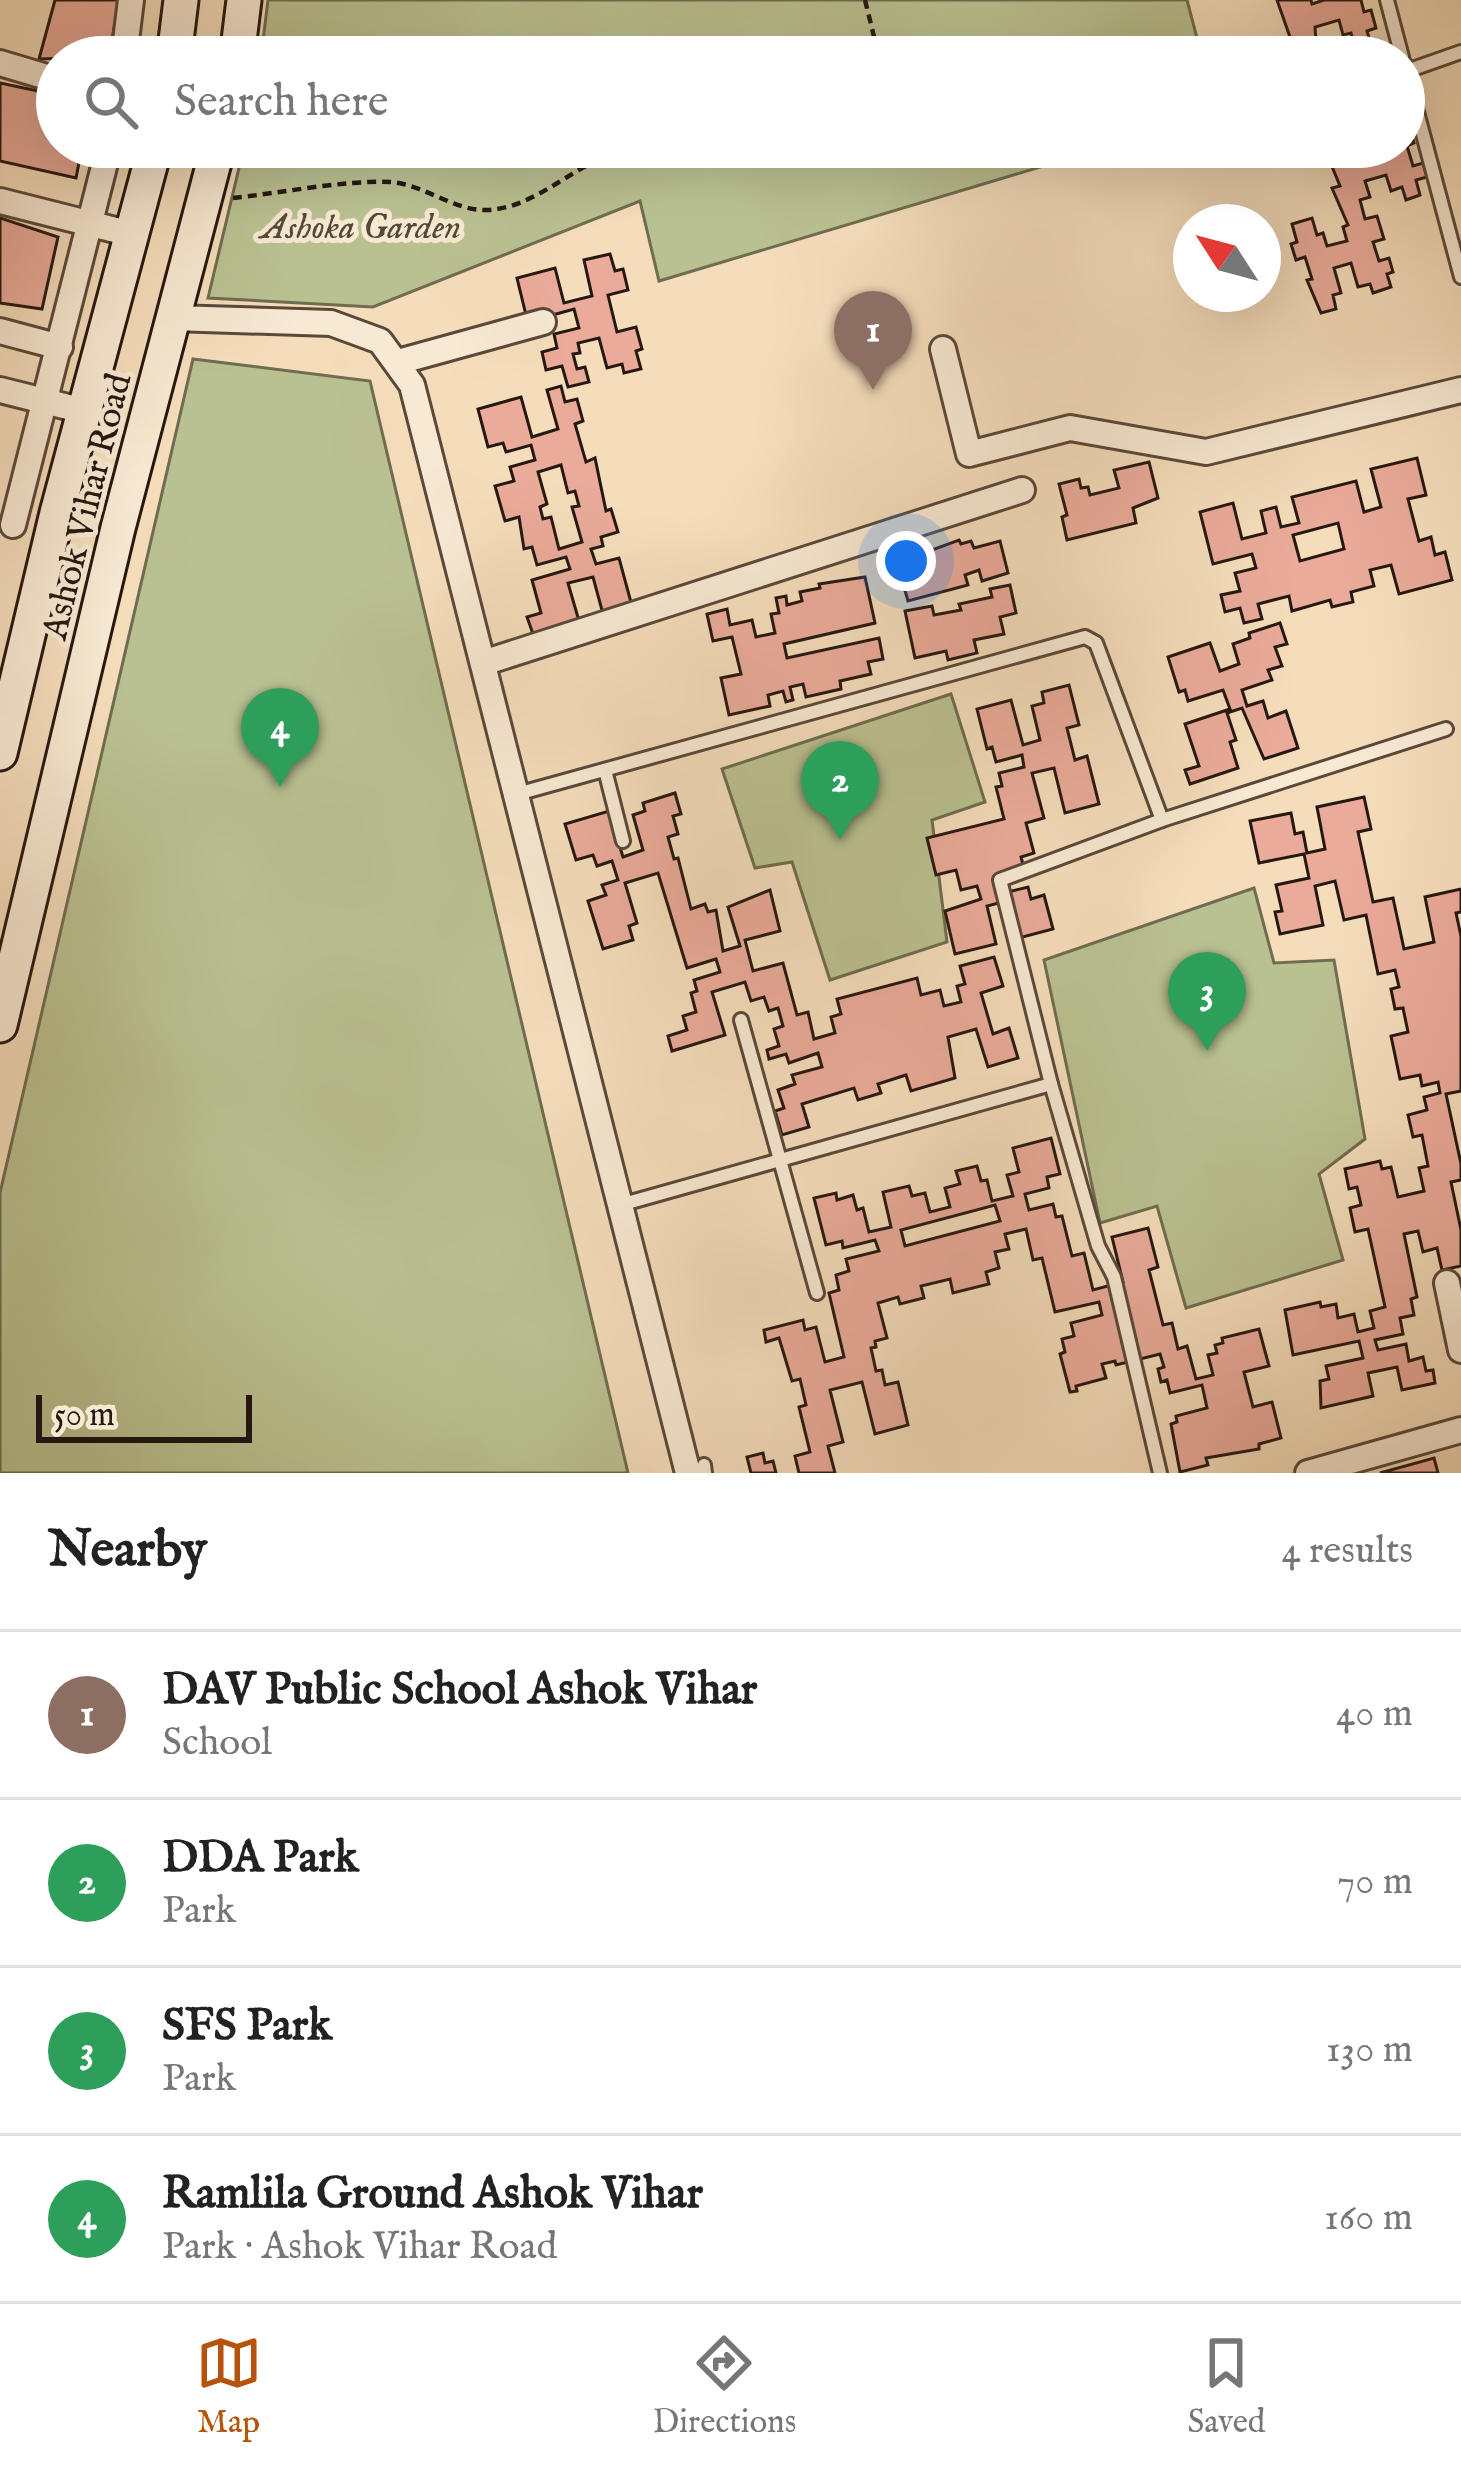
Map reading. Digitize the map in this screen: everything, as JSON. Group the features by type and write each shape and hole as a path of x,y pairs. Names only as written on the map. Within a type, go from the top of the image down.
{"main road":[{"path":"177,36 181,0"},
{"path":"240,36 244,0"},
{"name":"Ashok Vihar Road","path":"0,753 149,168"},
{"name":"Ashok Vihar Road","path":"0,1025 118,528 213,168"}],"street":[{"path":"127,36 131,0"},
{"path":"0,63 36,74"},
{"path":"13,525 104,168"},
{"path":"0,201 131,234"},
{"path":"173,318 331,323 380,341 412,385 620,1204 699,1470"},
{"path":"398,362 543,322"},
{"path":"0,331 60,347"},
{"path":"943,350 969,454 1070,428 1206,452 1461,390"},
{"path":"0,390 84,411"},
{"path":"483,663 1022,490"},
{"path":"1448,1283 1461,1350"},
{"path":"1320,1471 1461,1430"}],"lane":[{"path":"1387,0 1396,36"},
{"path":"1425,61 1461,52"},
{"path":"1425,140 1461,277"},
{"path":"517,794 1085,638 1096,643 1162,820"},
{"path":"1160,1473 1114,1277 1098,1246 1051,1084 1000,880 1162,820 1447,729"},
{"path":"605,770 622,841"},
{"path":"741,1020 817,1294"},
{"path":"620,1204 1051,1084"}],"path":[{"path":"865,0 874,36"},
{"path":"204,201 388,182 484,211 532,199 589,168"}],"green space":[{"path":"268,0 1187,0 1196,36 264,36"},
{"name":"Ashoka Garden","path":"239,168 1037,168 659,281 640,201 373,307 208,298"},
{"path":"193,359 370,381 628,1473 0,1473 0,1193"},
{"path":"951,694 985,802 932,820 947,942 830,980 792,862 755,868 722,769"},
{"path":"1254,888 1274,963 1334,960 1365,1139 1319,1174 1343,1260 1186,1308 1157,1206 1100,1223 1044,960"}],"building":[{"path":"55,0 119,0 113,36 45,36"},
{"path":"1277,0 1311,0 1312,4 1361,0 1364,12 1371,10 1376,28 1367,31 1368,36 1343,35 1339,20 1315,27 1316,36 1290,36"},
{"path":"0,83 36,91 36,168 78,168 76,178 0,161"},
{"path":"1333,168 1424,168 1427,177 1416,180 1420,195 1406,200 1402,187 1391,191 1386,175 1365,181 1370,197 1360,200 1365,219 1377,216 1384,239 1373,242 1379,261 1389,258 1391,287 1373,293 1370,284 1358,287 1351,263 1334,268 1341,293 1333,295 1336,309 1321,313 1307,280 1312,279 1305,257 1296,260 1292,224 1312,218 1317,235 1323,233 1327,246 1347,241 1343,227 1348,225 1332,188 1340,186"},
{"path":"0,218 58,237 42,309 0,303"},
{"path":"610,254 615,271 623,269 628,290 608,295 617,332 636,327 641,369 624,373 622,364 607,368 599,338 578,343 580,353 573,354 577,369 585,367 589,382 568,387 562,366 546,370 542,352 557,348 554,334 579,328 574,309 549,316 548,310 526,315 517,278 555,268 564,303 592,296 584,260"},
{"path":"561,386 565,402 577,399 583,421 575,424 586,462 595,458 606,511 611,509 618,532 601,537 603,546 591,549 596,564 619,558 632,606 603,614 593,577 568,583 579,621 533,634 527,617 541,613 532,580 570,569 566,557 537,565 532,547 524,549 519,517 505,521 495,486 514,481 510,467 535,460 531,445 506,452 503,443 488,447 478,409 521,397 532,437 558,429 547,390","holes":["561,465 568,493 575,491 579,506 572,507 582,542 559,549 551,517 543,519 540,507 547,504 538,472"]},
{"path":"1417,458 1426,495 1408,499 1419,541 1431,537 1435,555 1445,552 1452,580 1399,594 1391,565 1370,570 1374,586 1351,592 1353,602 1332,607 1330,600 1292,611 1289,596 1258,604 1262,619 1244,623 1240,608 1225,612 1221,595 1240,591 1235,573 1256,568 1252,554 1213,564 1200,512 1233,503 1242,539 1266,533 1261,511 1276,507 1281,527 1299,523 1292,497 1356,481 1364,512 1381,507 1371,469","holes":["1338,523 1344,549 1300,561 1293,535"]},
{"path":"1149,462 1158,498 1133,508 1136,523 1067,540 1059,484 1079,479 1090,495 1119,488 1114,470"},
{"path":"959,540 961,544 971,541 974,548 1000,541 1008,573 982,581 979,570 965,575 968,585 908,601 900,573 913,570 910,558"},
{"path":"865,577 875,623 784,644 787,658 879,638 883,659 868,662 871,674 840,681 841,689 806,697 803,684 790,687 793,700 786,702 783,691 768,695 770,706 729,715 721,678 741,674 732,637 713,641 707,614 727,609 730,625 752,620 756,637 775,633 771,614 779,613 776,598 786,596 787,605 802,601 800,592 820,588 819,584"},
{"path":"1010,585 1016,613 1000,617 1004,634 974,640 977,653 948,660 946,651 915,658 905,611 932,606 934,615 961,610 959,604 992,597 990,589"},
{"path":"1280,623 1287,644 1275,647 1282,666 1268,670 1272,680 1242,690 1247,706 1263,701 1268,718 1286,711 1298,748 1264,759 1242,708 1227,713 1238,768 1190,784 1185,770 1199,766 1185,724 1230,709 1223,690 1188,701 1185,690 1179,692 1168,657 1210,643 1220,671 1239,664 1233,644"},
{"path":"1069,685 1079,725 1067,728 1075,760 1087,756 1099,804 1065,813 1054,768 1032,773 1044,818 1026,823 1034,853 1021,857 1025,872 1004,877 1008,892 1028,887 1031,899 1044,895 1053,929 1019,938 1010,900 987,906 996,944 955,954 945,911 981,899 977,886 961,890 956,870 936,875 927,838 1004,819 996,787 1002,786 999,773 1024,767 1022,755 996,762 992,747 987,749 977,709 1011,700 1023,745 1040,740 1032,706 1044,703 1042,692"},
{"path":"675,793 681,814 673,816 678,834 668,837 691,909 705,904 708,912 716,910 723,951 740,946 728,907 770,890 780,931 745,940 753,971 783,963 797,1015 808,1012 814,1039 835,1033 831,1017 841,1014 837,999 917,978 921,995 940,990 944,1006 961,1002 957,986 965,984 960,966 994,957 1003,986 981,993 993,1034 1009,1028 1018,1058 988,1067 976,1029 948,1037 955,1078 911,1091 906,1075 878,1084 881,1093 858,1100 854,1088 802,1104 809,1127 782,1135 775,1111 784,1108 778,1090 795,1084 792,1075 822,1067 818,1053 789,1063 786,1054 769,1059 767,1050 779,1046 774,1029 783,1026 778,1008 769,1011 764,997 751,1001 745,982 712,992 725,1035 672,1051 668,1036 687,1030 683,1016 696,1012 691,993 697,991 694,980 720,972 716,959 687,968 658,873 625,883 637,923 629,926 633,940 603,949 588,901 606,895 602,885 618,880 612,861 597,866 593,855 576,860 565,824 609,811 623,857 643,850 633,815 645,811 643,803"},
{"path":"1364,797 1371,829 1358,832 1373,902 1393,898 1404,949 1434,942 1425,897 1461,889 1461,912 1456,913 1461,936 1461,1091 1446,1094 1461,1164 1461,1180 1451,1182 1461,1230 1461,1266 1442,1270 1437,1248 1423,1252 1418,1231 1404,1234 1417,1297 1411,1299 1414,1315 1400,1318 1403,1334 1375,1340 1378,1350 1406,1344 1409,1361 1423,1357 1426,1371 1433,1370 1435,1383 1402,1390 1397,1367 1368,1373 1373,1396 1321,1408 1320,1381 1329,1379 1326,1366 1363,1358 1359,1341 1293,1355 1285,1310 1320,1302 1321,1307 1336,1304 1338,1318 1354,1314 1358,1332 1374,1328 1370,1311 1385,1307 1368,1229 1355,1232 1350,1208 1361,1205 1357,1187 1349,1189 1345,1169 1380,1161 1382,1169 1391,1167 1398,1197 1424,1191 1419,1168 1428,1166 1422,1135 1413,1137 1408,1115 1427,1110 1424,1097 1440,1093 1438,1082 1422,1086 1420,1075 1400,1079 1391,1036 1408,1032 1403,1008 1395,1009 1391,989 1399,987 1395,970 1378,974 1366,915 1344,920 1335,881 1315,886 1323,925 1280,934 1275,912 1282,911 1276,885 1309,878 1304,854 1259,863 1250,821 1291,813 1295,834 1303,832 1307,853 1325,849 1317,807"},
{"path":"1051,1138 1060,1174 1047,1177 1049,1188 1025,1194 1029,1210 1053,1204 1056,1217 1062,1216 1072,1256 1084,1253 1093,1290 1123,1282 1112,1237 1148,1228 1158,1267 1149,1270 1163,1325 1172,1323 1178,1349 1187,1346 1196,1379 1213,1375 1208,1355 1217,1353 1215,1345 1223,1343 1222,1338 1259,1329 1269,1366 1244,1372 1253,1407 1272,1402 1281,1438 1259,1444 1259,1449 1206,1458 1208,1465 1180,1472 1171,1424 1177,1422 1176,1416 1207,1408 1202,1385 1170,1393 1167,1380 1161,1382 1160,1354 1102,1364 1106,1378 1070,1392 1060,1354 1065,1352 1062,1339 1074,1336 1071,1323 1102,1315 1099,1302 1055,1312 1042,1258 1033,1260 1026,1229 1005,1234 1009,1249 995,1252 999,1268 986,1272 989,1284 953,1293 950,1279 921,1286 924,1298 900,1304 898,1297 878,1303 887,1338 875,1341 876,1347 871,1348 876,1371 882,1370 885,1385 898,1382 908,1425 875,1434 862,1382 830,1390 843,1442 828,1446 835,1473 799,1473 795,1456 810,1452 799,1407 806,1405 800,1379 792,1381 779,1338 766,1342 764,1330 803,1320 805,1330 816,1327 825,1362 844,1357 829,1293 839,1290 836,1275 849,1271 846,1259 879,1251 875,1240 843,1248 842,1241 826,1245 814,1198 836,1193 837,1200 853,1195 857,1210 863,1208 869,1232 891,1227 883,1192 909,1186 912,1196 925,1193 930,1212 950,1207 945,1188 960,1184 956,1171 977,1166 981,1181 987,1180 992,1201 1013,1196 1007,1175 1019,1172 1013,1148","holes":["995,1205 1000,1221 905,1246 901,1230"]},
{"path":"763,1453 765,1463 773,1461 776,1473 751,1473 747,1457"},
{"path":"1434,1458 1438,1473 1380,1473"}],"place":[{"name":"DAV Public School Ashok Vihar","path":"873,390"},
{"name":"Ramlila Ground Ashok Vihar","path":"280,787"},
{"name":"DDA Park","path":"840,840"},
{"name":"SFS Park","path":"1207,1051"}]}
